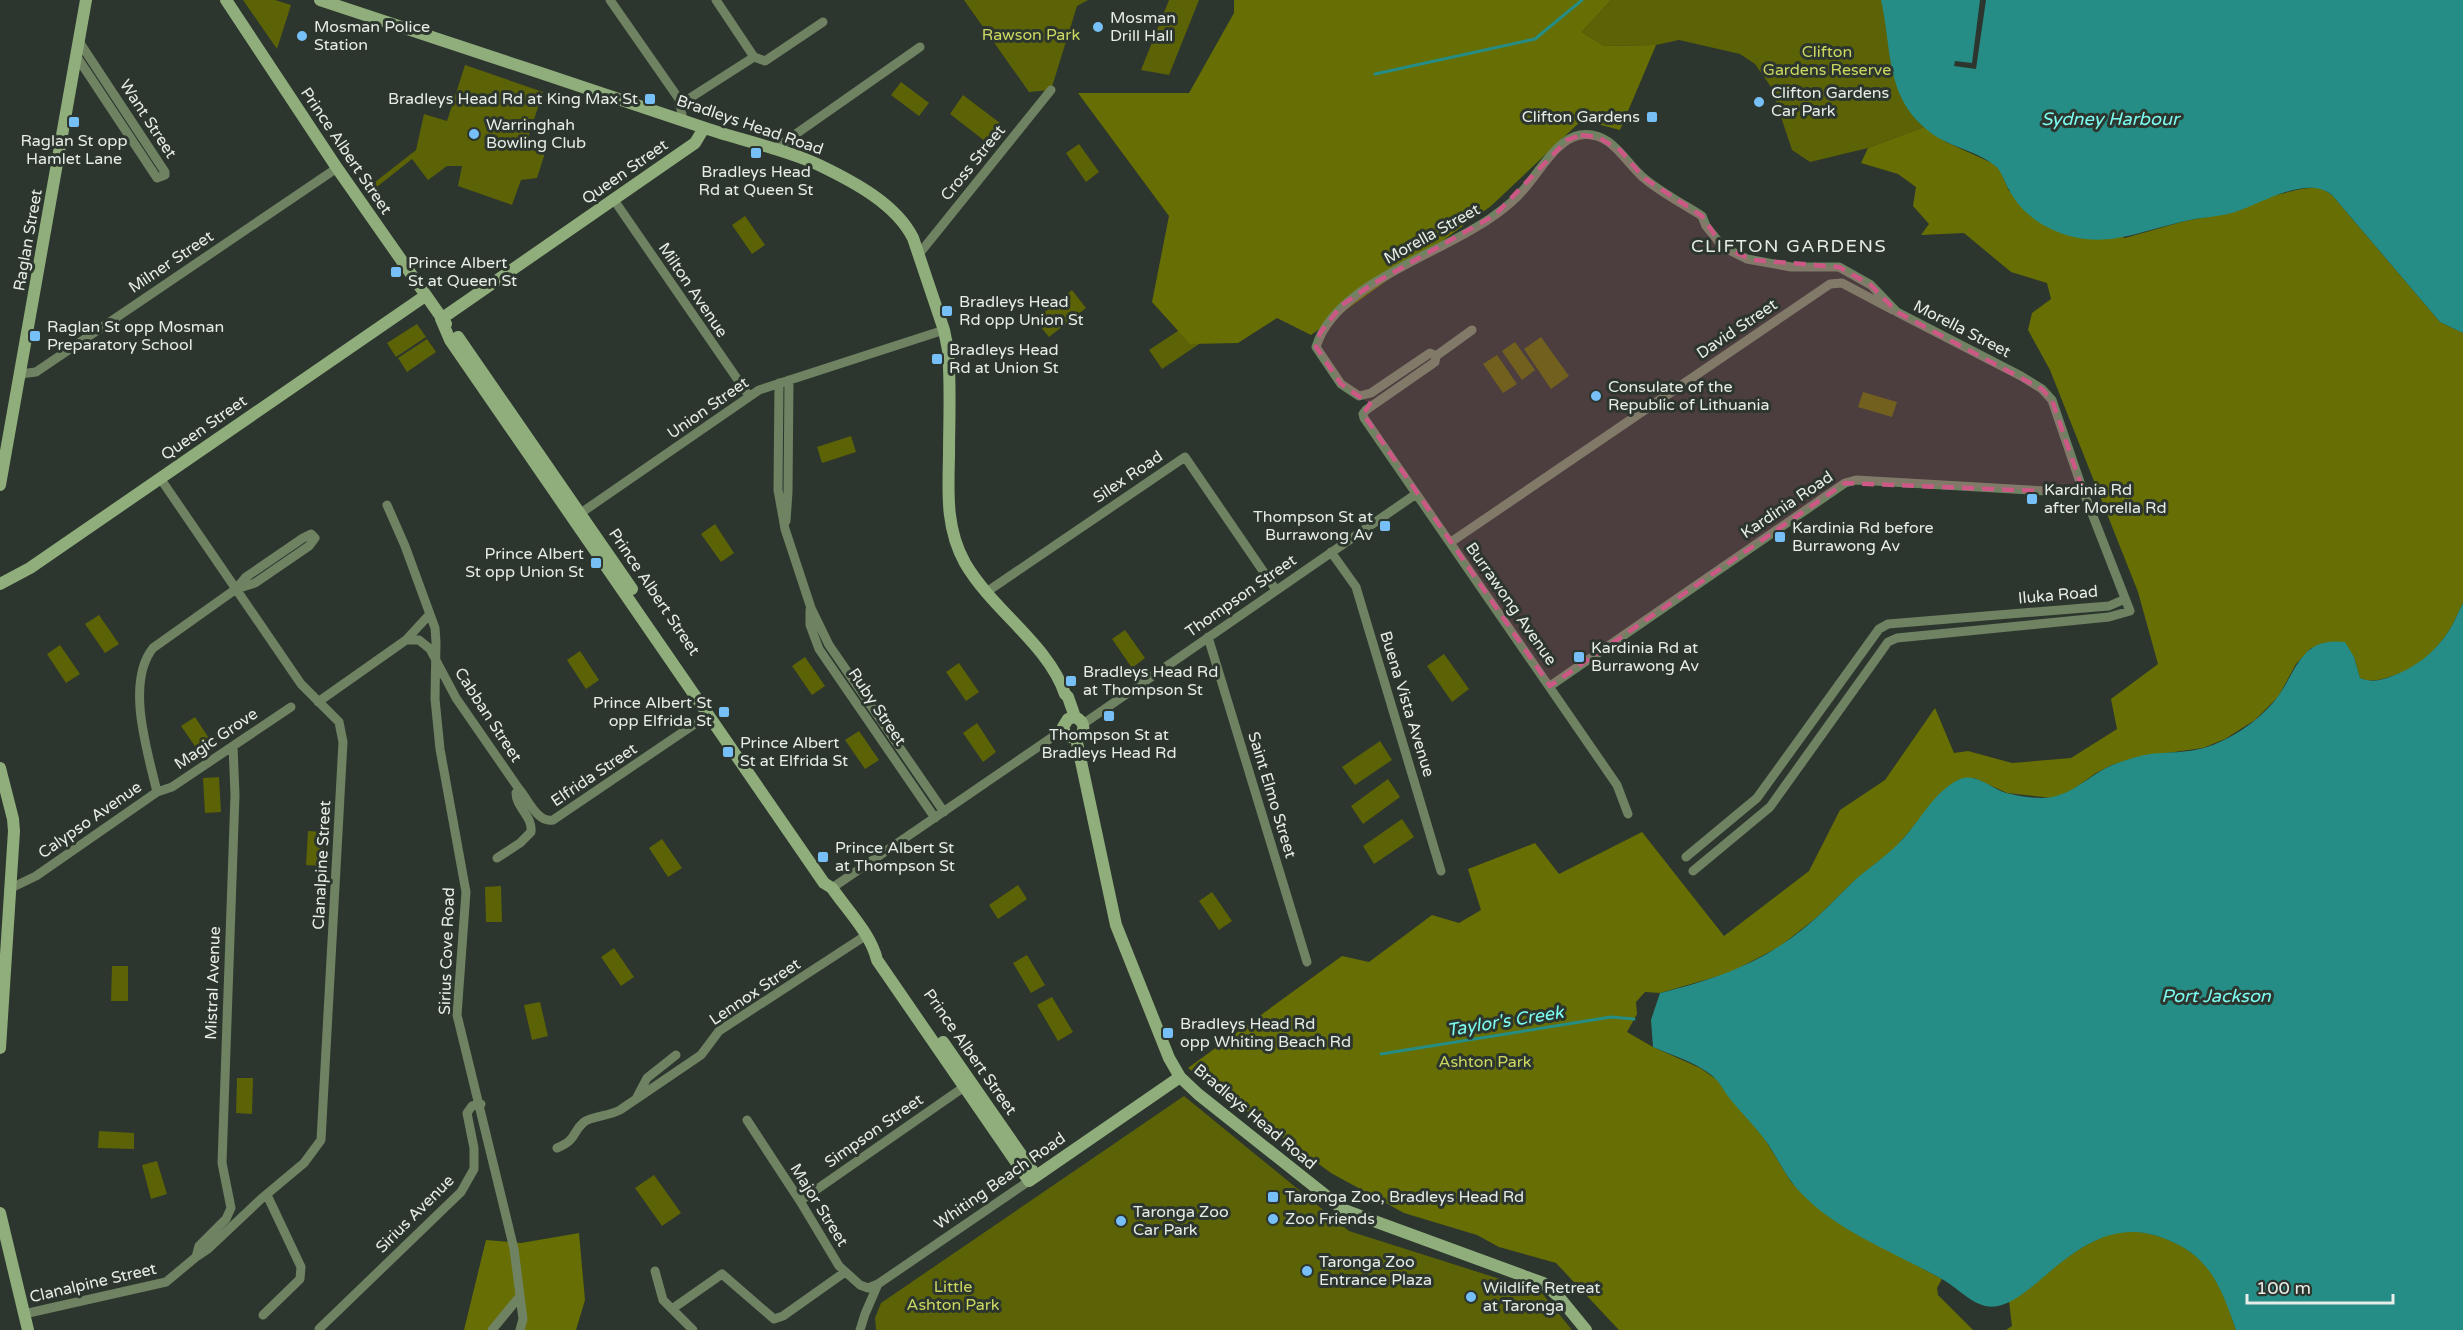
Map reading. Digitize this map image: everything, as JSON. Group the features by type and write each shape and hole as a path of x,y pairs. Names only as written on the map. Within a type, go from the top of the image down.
{"street":[{"name":"Raglan Street","path":"0,485 86,0"},
{"name":"Prince Albert Street","path":"226,0 337,168 441,319 450,340 577,517 830,879 832,888 865,936 875,950 884,956 1033,1178"},
{"name":"Bradleys Head Road","path":"320,0 704,128 798,156 822,167 887,205 907,226 919,254 944,330 949,362 950,523 959,551 985,593 1053,667 1065,694 1063,699 1073,727 1116,925 1169,1058 1180,1077 1197,1094 1344,1210 1543,1283 1586,1330"},
{"path":"610,0 679,99 683,120"},
{"path":"716,0 754,57 765,61 823,22"},
{"name":"Want Street","path":"77,57 132,131 165,172 165,175 157,178 132,131 80,43"},
{"path":"773,150 920,47"},
{"path":"679,105 754,57"},
{"name":"Cross Street","path":"919,254 1051,90"},
{"name":"Queen Street","path":"441,319 695,143 704,128"},
{"name":"Morella Street","path":"1436,356 1430,353 1371,393 1359,396 1341,384 1316,347 1320,333 1342,305 1371,285 1458,239 1495,215 1524,190 1567,140 1581,135 1598,137 1620,150 1644,178 1702,216 1706,226 1723,247 1753,260 1791,267 1839,267 1871,285 1897,312 2022,376 2046,392 2052,400 2082,488 2125,599"},
{"name":"Milner Street","path":"20,374 36,372 337,168"},
{"name":"Milton Avenue","path":"614,200 749,396"},
{"name":"David Street","path":"1450,542 1830,284 1842,283 1897,312"},
{"name":"Queen Street","path":"0,584 24,572 425,296"},
{"name":"Union Street","path":"577,517 749,396 784,382 944,330"},
{"path":"1436,356 1472,330"},
{"name":"Burrawong Avenue","path":"1436,356 1435,362 1363,414 1617,785 1628,814"},
{"name":"Ruby Street","path":"784,382 788,492 785,529 811,608 810,625 819,649 939,815"},
{"name":"Silex Road","path":"985,593 1185,457 1276,590"},
{"name":"Clanalpine Street","path":"24,1314 166,1282 208,1249 304,1164 321,1140 343,742 339,722 301,684 160,478"},
{"name":"Kardinia Road","path":"1550,686 1845,483 1856,480 2064,492 2082,488"},
{"name":"Thompson Street","path":"832,888 1054,736 1073,727 1208,637 1416,494"},
{"name":"Sirius Cove Road","path":"387,505 405,546 435,628 435,699 440,749 466,892 458,1015 514,1249 523,1319 520,1330"},
{"name":"Prince Albert Street","path":"577,517 708,715 824,883 832,888"},
{"name":"Calypso Avenue","path":"9,889 36,876 157,792 138,705 147,657 156,645 236,589 246,577 303,537 311,534 315,538 309,546 255,583 236,589"},
{"name":"Buena Vista Avenue","path":"1331,552 1356,587 1441,871"},
{"name":"Iluka Road","path":"1686,857 1757,798 1879,629 1888,624 2109,606 2125,599 2130,611 2109,617 1897,638 1888,642 1770,807 1693,871"},
{"path":"318,702 405,640 429,615"},
{"name":"Saint Elmo Street","path":"1208,637 1307,962"},
{"path":"405,640 412,639 424,643 434,657"},
{"name":"Cabban Street","path":"434,657 456,698 519,789"},
{"name":"Magic Grove","path":"157,792 172,787 291,707"},
{"name":"Elfrida Street","path":"519,789 540,816 549,821 554,820 708,715"},
{"name":"Mistral Avenue","path":"226,1219 231,1208 222,1163 235,795 233,746"},
{"path":"0,768 13,819 0,1047"},
{"path":"497,858 520,843 531,832 530,820 516,800 516,793 519,789"},
{"name":"Lennox Street","path":"557,1148 570,1142 583,1123 589,1119 609,1116 636,1099 701,1055 719,1031 865,936"},
{"name":"Prince Albert Street","path":"875,950 877,960 964,1087 1033,1178"},
{"name":"Lennox Street","path":"636,1099 646,1078 676,1055"},
{"name":"Whiting Beach Road","path":"878,1284 1180,1077"},
{"name":"Simpson Street","path":"800,1201 964,1087"},
{"name":"Sirius Avenue","path":"319,1329 461,1192 474,1169 474,1148 467,1113 472,1106 481,1104"},
{"name":"Major Street","path":"747,1120 845,1272 860,1285 868,1288 878,1284"},
{"path":"263,1315 300,1279 301,1267 267,1195"},
{"path":"0,1213 28,1330"},
{"name":"Clanalpine Street","path":"196,1257 199,1246 226,1219"},
{"path":"655,1270 663,1300 693,1330"},
{"path":"672,1309 722,1274 774,1319 783,1316 845,1272"},
{"path":"860,1330 878,1284"},
{"path":"492,1330 520,1296"}],"highlighted area":[{"path":"1581,135 1598,137 1620,150 1644,178 1702,216 1723,247 1753,260 1839,267 1871,285 1897,312 2042,389 2052,400 2082,488 2064,492 1845,483 1550,686 1363,414 1370,404 1341,384 1316,347 1320,333 1342,305 1371,285 1495,215 1567,140"}],"green space":[{"path":"243,0 275,0 291,5 277,49"},
{"name":"Rawson Park","path":"964,0 1088,0 1077,6 1051,90 1029,92"},
{"path":"1169,0 1199,0 1169,75 1141,70"},
{"path":"1234,0 1611,0 1582,32 1604,46 1656,45 1620,130 1582,120 1491,206 1311,335 1277,318 1238,343 1190,344 1152,302 1169,216 1078,93 1189,93 1234,13"},
{"name":"Clifton Gardens Reserve","path":"1611,0 1883,0 1914,117 1924,127 1868,148 1810,162 1792,150 1771,87 1755,64 1740,54 1679,40 1656,45 1604,46 1582,32"},
{"name":"Warringhah Bowling Club","path":"465,65 543,92 525,147 545,153 537,178 521,180 512,205 458,186 462,166 447,166 428,180 412,159 373,190 370,186 416,150 424,114 447,121"},
{"path":"901,82 929,103 919,116 891,95"},
{"path":"963,95 1000,123 986,142 950,114"},
{"name":"Ashton Park","path":"1924,127 1946,142 1992,163 2000,170 2009,191 2125,238 2185,221 2233,212 2272,196 2301,189 2319,187 2332,195 2440,322 2463,333 2463,603 2450,629 2432,652 2410,669 2383,679 2372,681 2360,678 2354,657 2311,648 2296,664 2278,697 2255,720 2225,739 2203,748 2138,757 2112,765 2096,773 2068,793 2051,798 2007,793 1974,778 1958,780 1942,793 1895,848 1855,880 1816,918 1779,947 1729,973 1660,993 1645,992 1636,1002 1637,1014 1627,1032 1653,1047 1700,1068 1716,1079 1764,1138 1791,1182 1819,1209 1858,1234 1942,1279 1937,1288 1938,1295 1973,1330 1619,1330 1556,1263 1499,1247 1477,1235 1404,1213 1331,1173 1188,1068 1342,956 1369,962 1432,915 1459,923 1481,910 1468,869 1535,843 1559,874 1642,832 1724,936 1809,871 1840,810 1885,780 1935,708 1954,753 1968,751 2012,763 2071,758 2117,729 2111,699 2158,664 2138,592 2050,370 2028,330 2032,313 2051,299 2047,283 2011,272 1964,233 1921,235 1929,224 1913,206 1916,187 1898,174 1861,163 1868,148"},
{"path":"1079,144 1099,172 1086,182 1066,153"},
{"path":"745,216 765,245 752,254 732,225"},
{"path":"1072,290 1086,308 1049,337 1035,320"},
{"path":"1190,323 1202,342 1162,369 1149,350"},
{"path":"417,324 426,337 396,357 387,343"},
{"path":"1541,337 1569,376 1551,389 1524,349"},
{"path":"427,339 436,352 407,372 398,358"},
{"path":"1515,342 1535,370 1522,380 1502,351"},
{"path":"1497,355 1517,384 1503,393 1483,364"},
{"path":"1863,392 1897,402 1892,417 1858,407"},
{"path":"851,436 856,452 822,463 817,447"},
{"path":"715,524 734,553 721,562 701,534"},
{"path":"99,615 119,644 105,653 85,624"},
{"path":"1125,630 1145,658 1132,668 1112,639"},
{"path":"60,645 80,674 66,683 47,654"},
{"path":"580,651 599,680 586,689 567,660"},
{"path":"1444,654 1469,689 1452,702 1427,666"},
{"path":"805,657 825,686 812,695 792,666"},
{"path":"959,663 979,692 966,701 946,672"},
{"path":"195,717 214,746 201,755 181,726"},
{"path":"977,723 996,752 983,762 963,733"},
{"path":"859,731 879,760 865,769 845,740"},
{"path":"1380,741 1392,760 1355,785 1342,767"},
{"path":"219,777 221,812 205,813 203,778"},
{"path":"1388,779 1400,797 1363,824 1351,806"},
{"path":"1402,819 1414,837 1374,864 1363,846"},
{"path":"308,831 324,832 322,866 306,865"},
{"path":"662,839 682,868 668,877 649,848"},
{"path":"1018,885 1027,899 998,919 989,905"},
{"path":"501,886 502,922 486,922 485,887"},
{"path":"1212,892 1232,921 1219,930 1199,901"},
{"path":"614,948 634,977 621,986 601,957"},
{"path":"1027,955 1045,985 1031,993 1013,963"},
{"path":"112,966 128,966 128,1001 111,1001"},
{"path":"1052,997 1073,1032 1058,1041 1037,1005"},
{"path":"540,1002 548,1036 532,1040 524,1005"},
{"path":"237,1078 253,1078 252,1114 236,1113"},
{"name":"Little Ashton Park","path":"1184,1096 1349,1231 1541,1292 1572,1330 876,1330 875,1318 881,1303"},
{"path":"99,1131 134,1133 134,1149 98,1148"},
{"path":"157,1161 167,1194 151,1199 142,1165"},
{"path":"654,1175 681,1213 662,1226 635,1188"},
{"path":"2122,1231 2153,1234 2194,1254 2215,1277 2236,1330 2006,1330 2012,1326 2009,1301 2076,1251 2091,1242"},
{"path":"579,1233 585,1300 576,1330 521,1330 520,1297 492,1330 464,1330 486,1240 521,1243"}],"water":[{"name":"Sydney Harbour","path":"1881,0 2463,0 2463,333 2440,322 2332,195 2322,189 2297,189 2229,214 2185,221 2117,238 2084,239 2043,225 2031,217 2016,201 1996,167 1981,157 1937,137 1920,123 1908,108 1899,93 1894,76"},
{"name":"Port Jackson","path":"2463,603 2463,1330 2236,1330 2219,1286 2203,1263 2179,1245 2163,1238 2132,1232 2105,1237 2080,1249 2018,1297 2000,1306 1982,1305 1940,1278 1849,1230 1816,1207 1791,1182 1768,1144 1710,1074 1683,1059 1653,1047 1651,1020 1660,993 1735,969 1787,941 1893,849 1939,794 1956,781 1963,778 1976,779 2011,794 2033,798 2052,797 2071,790 2115,764 2150,754 2184,752 2214,745 2241,731 2265,711 2280,693 2300,660 2317,645 2345,642 2354,657 2360,678 2374,681 2387,678 2415,665 2431,653 2450,629"}],"pier":[{"path":"1980,0 1986,0 1976,69 1954,66 1955,61 1972,63"}],"waterway":[{"path":"1375,74 1535,39 1582,0"},
{"name":"Taylor's Creek","path":"1381,1054 1611,1017 1634,1019"}],"place":[{"name":"Mosman Drill Hall","path":"1098,27"},
{"name":"Mosman Police Station","path":"302,36"},
{"name":"Bradleys Head Rd at King Max St","path":"650,99"},
{"name":"Clifton Gardens Car Park","path":"1759,102"},
{"name":"Clifton Gardens","path":"1652,117"},
{"name":"Raglan St opp Hamlet Lane","path":"74,122"},
{"name":"Warringhah Bowling Club","path":"474,134"},
{"name":"Bradleys Head Rd at Queen St","path":"756,153"},
{"name":"Prince Albert St at Queen St","path":"396,272"},
{"name":"Bradleys Head Rd opp Union St","path":"947,311"},
{"name":"Raglan St opp Mosman Preparatory School","path":"35,336"},
{"name":"Bradleys Head Rd at Union St","path":"937,359"},
{"name":"Consulate of the Republic of Lithuania","path":"1596,396"},
{"name":"Kardinia Rd after Morella Rd","path":"2032,499"},
{"name":"Thompson St at Burrawong Av","path":"1385,526"},
{"name":"Kardinia Rd before Burrawong Av","path":"1780,537"},
{"name":"Prince Albert St opp Union St","path":"596,563"},
{"name":"Kardinia Rd at Burrawong Av","path":"1579,657"},
{"name":"Bradleys Head Rd at Thompson St","path":"1071,681"},
{"name":"Prince Albert St opp Elfrida St","path":"724,712"},
{"name":"Thompson St at Bradleys Head Rd","path":"1109,716"},
{"name":"Prince Albert St at Elfrida St","path":"728,752"},
{"name":"Prince Albert St at Thompson St","path":"823,857"},
{"name":"Bradleys Head Rd opp Whiting Beach Rd","path":"1168,1033"},
{"name":"Taronga Zoo, Bradleys Head Rd","path":"1273,1197"},
{"name":"Zoo Friends","path":"1273,1219"},
{"name":"Taronga Zoo Car Park","path":"1121,1221"},
{"name":"Taronga Zoo Entrance Plaza","path":"1307,1271"},
{"name":"Wildlife Retreat at Taronga","path":"1471,1297"}],"district":[{"name":"CLIFTON GARDENS","path":"1789,246"}]}
